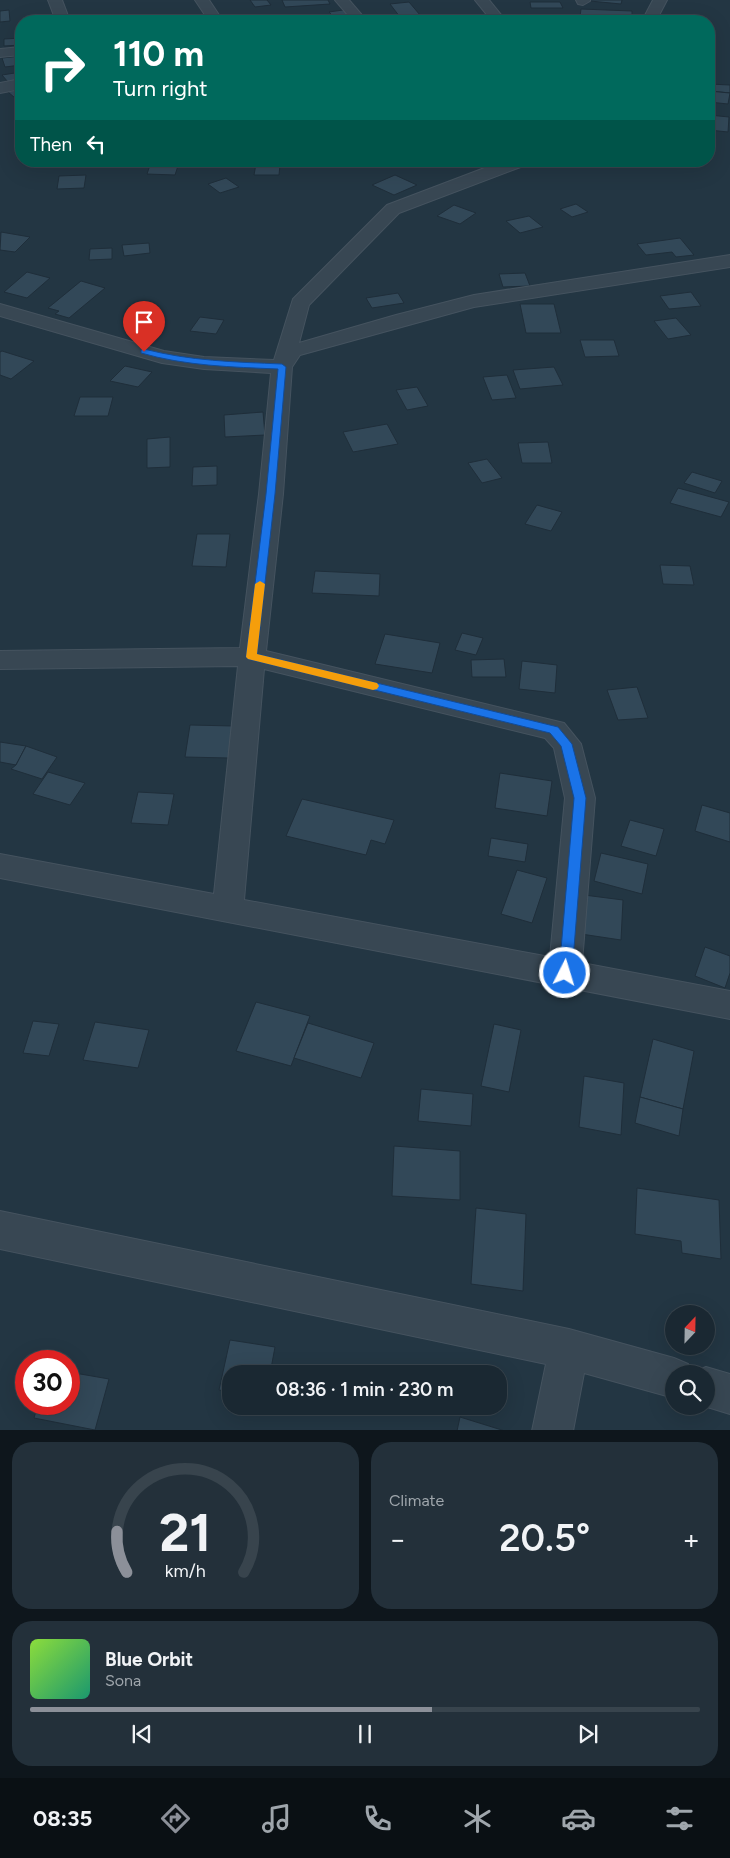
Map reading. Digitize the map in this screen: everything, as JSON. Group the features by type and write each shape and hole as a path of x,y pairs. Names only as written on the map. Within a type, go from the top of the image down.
{"street":[{"path":"55,0 61,15"},
{"path":"202,0 212,15"},
{"path":"342,0 355,15"},
{"path":"482,0 494,15"},
{"path":"652,15 660,0"},
{"path":"0,53 15,52"},
{"path":"0,88 15,85"},
{"path":"228,909 252,657 271,494 282,367 300,303 392,210 479,167"},
{"path":"282,367 293,351 403,319 474,301 730,260"},
{"path":"0,310 162,357 204,363 282,367"},
{"path":"0,660 252,657 554,730 567,744 580,798 565,973"},
{"path":"0,866 730,1005"},
{"path":"0,1230 569,1349 665,1376"},
{"path":"552,1430 569,1349"},
{"path":"715,1390 730,1394"}],"building":[{"path":"250,0 267,0 271,5 255,7"},
{"path":"282,0 328,0 330,4 285,7"},
{"path":"590,0 622,0 621,4"},
{"path":"409,2 420,15 398,15 390,4"},
{"path":"530,2 560,2 563,8 531,8"},
{"path":"581,9 632,11 632,15 580,15"},
{"path":"9,10 10,21 0,22 0,11"},
{"path":"343,10 348,15 332,15 329,12"},
{"path":"15,38 15,45 4,46 4,39"},
{"path":"15,57 15,66 5,67 2,58"},
{"path":"15,73 15,80 8,82 2,75"},
{"path":"715,84 730,85 730,93 715,92"},
{"path":"15,90 15,98 8,92"},
{"path":"715,92 730,93 728,104 715,103"},
{"path":"715,116 729,117 728,132 715,131"},
{"path":"149,167 178,167 175,175 147,174"},
{"path":"255,167 280,167 279,175 254,175"},
{"path":"86,175 84,188 57,189 59,176"},
{"path":"395,175 417,185 394,195 372,185"},
{"path":"226,178 239,187 220,193 208,184"},
{"path":"576,204 588,212 572,217 560,209"},
{"path":"454,205 476,213 460,224 437,216"},
{"path":"529,216 543,227 520,233 506,221"},
{"path":"1,232 30,237 15,252 0,250"},
{"path":"680,238 694,255 676,257 672,252 646,255 637,244"},
{"path":"149,243 150,253 124,256 122,245"},
{"path":"112,248 112,259 89,260 90,249"},
{"path":"27,272 50,278 27,298 4,292"},
{"path":"525,273 530,286 503,287 499,274"},
{"path":"81,281 105,288 69,318 55,314 59,311 48,308"},
{"path":"691,292 701,306 669,309 660,296"},
{"path":"398,293 404,303 372,308 366,298"},
{"path":"520,304 554,304 561,333 526,333"},
{"path":"200,317 224,320 216,334 190,331"},
{"path":"676,318 691,335 668,339 654,321"},
{"path":"580,340 614,340 619,356 585,357"},
{"path":"0,352 34,361 11,379 0,375"},
{"path":"125,366 152,372 138,387 110,381"},
{"path":"554,367 563,385 520,389 513,370"},
{"path":"507,375 516,398 492,400 483,377"},
{"path":"417,387 428,406 407,410 396,390"},
{"path":"80,397 113,397 108,416 74,416"},
{"path":"263,412 265,435 225,437 224,415"},
{"path":"387,424 398,444 353,452 343,432"},
{"path":"170,437 170,467 147,468 147,439"},
{"path":"548,442 552,463 522,463 518,443"},
{"path":"487,459 502,478 482,483 468,463"},
{"path":"217,466 217,485 192,486 193,467"},
{"path":"692,472 722,481 715,493 684,483"},
{"path":"678,488 729,502 721,517 670,503"},
{"path":"537,505 562,512 551,531 525,524"},
{"path":"197,534 230,534 226,567 192,566"},
{"path":"660,565 690,566 694,585 663,584"},
{"path":"315,571 380,574 379,596 312,593"},
{"path":"462,633 483,638 476,655 455,650"},
{"path":"385,634 440,643 432,673 375,664"},
{"path":"504,659 506,677 472,677 471,660"},
{"path":"522,661 557,665 555,693 519,689"},
{"path":"637,687 648,718 618,720 607,690"},
{"path":"190,725 233,726 229,758 185,757"},
{"path":"0,742 26,746 16,765 0,762"},
{"path":"26,746 57,757 42,779 11,769 16,765"},
{"path":"48,772 85,783 70,805 33,794"},
{"path":"500,773 552,781 547,816 495,808"},
{"path":"138,792 174,794 168,825 131,823"},
{"path":"302,799 394,820 385,844 371,840 366,855 286,836"},
{"path":"702,805 730,813 730,842 695,831"},
{"path":"630,820 664,829 656,856 621,846"},
{"path":"491,838 528,844 525,862 488,856"},
{"path":"601,853 648,864 642,894 594,881"},
{"path":"517,870 547,878 532,923 501,914"},
{"path":"584,895 623,900 621,940 581,934"},
{"path":"705,947 730,956 730,973 725,988 695,976"},
{"path":"256,1002 310,1016 291,1066 236,1051"},
{"path":"33,1021 59,1024 49,1056 23,1053"},
{"path":"95,1022 149,1030 138,1068 83,1060"},
{"path":"308,1023 374,1043 361,1078 294,1058"},
{"path":"494,1024 521,1030 509,1092 481,1086"},
{"path":"653,1039 694,1051 683,1109 640,1097"},
{"path":"584,1076 624,1083 621,1135 579,1127"},
{"path":"421,1089 473,1094 471,1126 418,1121"},
{"path":"640,1097 683,1109 679,1136 635,1123"},
{"path":"394,1146 460,1151 460,1200 392,1196"},
{"path":"637,1188 719,1200 721,1259 682,1253 681,1241 635,1234"},
{"path":"476,1208 526,1214 523,1291 471,1284"},
{"path":"230,1340 275,1347 272,1365 224,1365"},
{"path":"80,1374 109,1379 95,1430 34,1418 35,1415 80,1415"},
{"path":"222,1376 222,1390 219,1390"},
{"path":"460,1417 502,1430 457,1430"}],"slow traffic":[{"path":"260,584 252,657 373,686"}],"route":[{"path":"144,352 162,357 204,363 282,367 271,494 252,657 554,730 567,744 580,798 565,973"}]}
